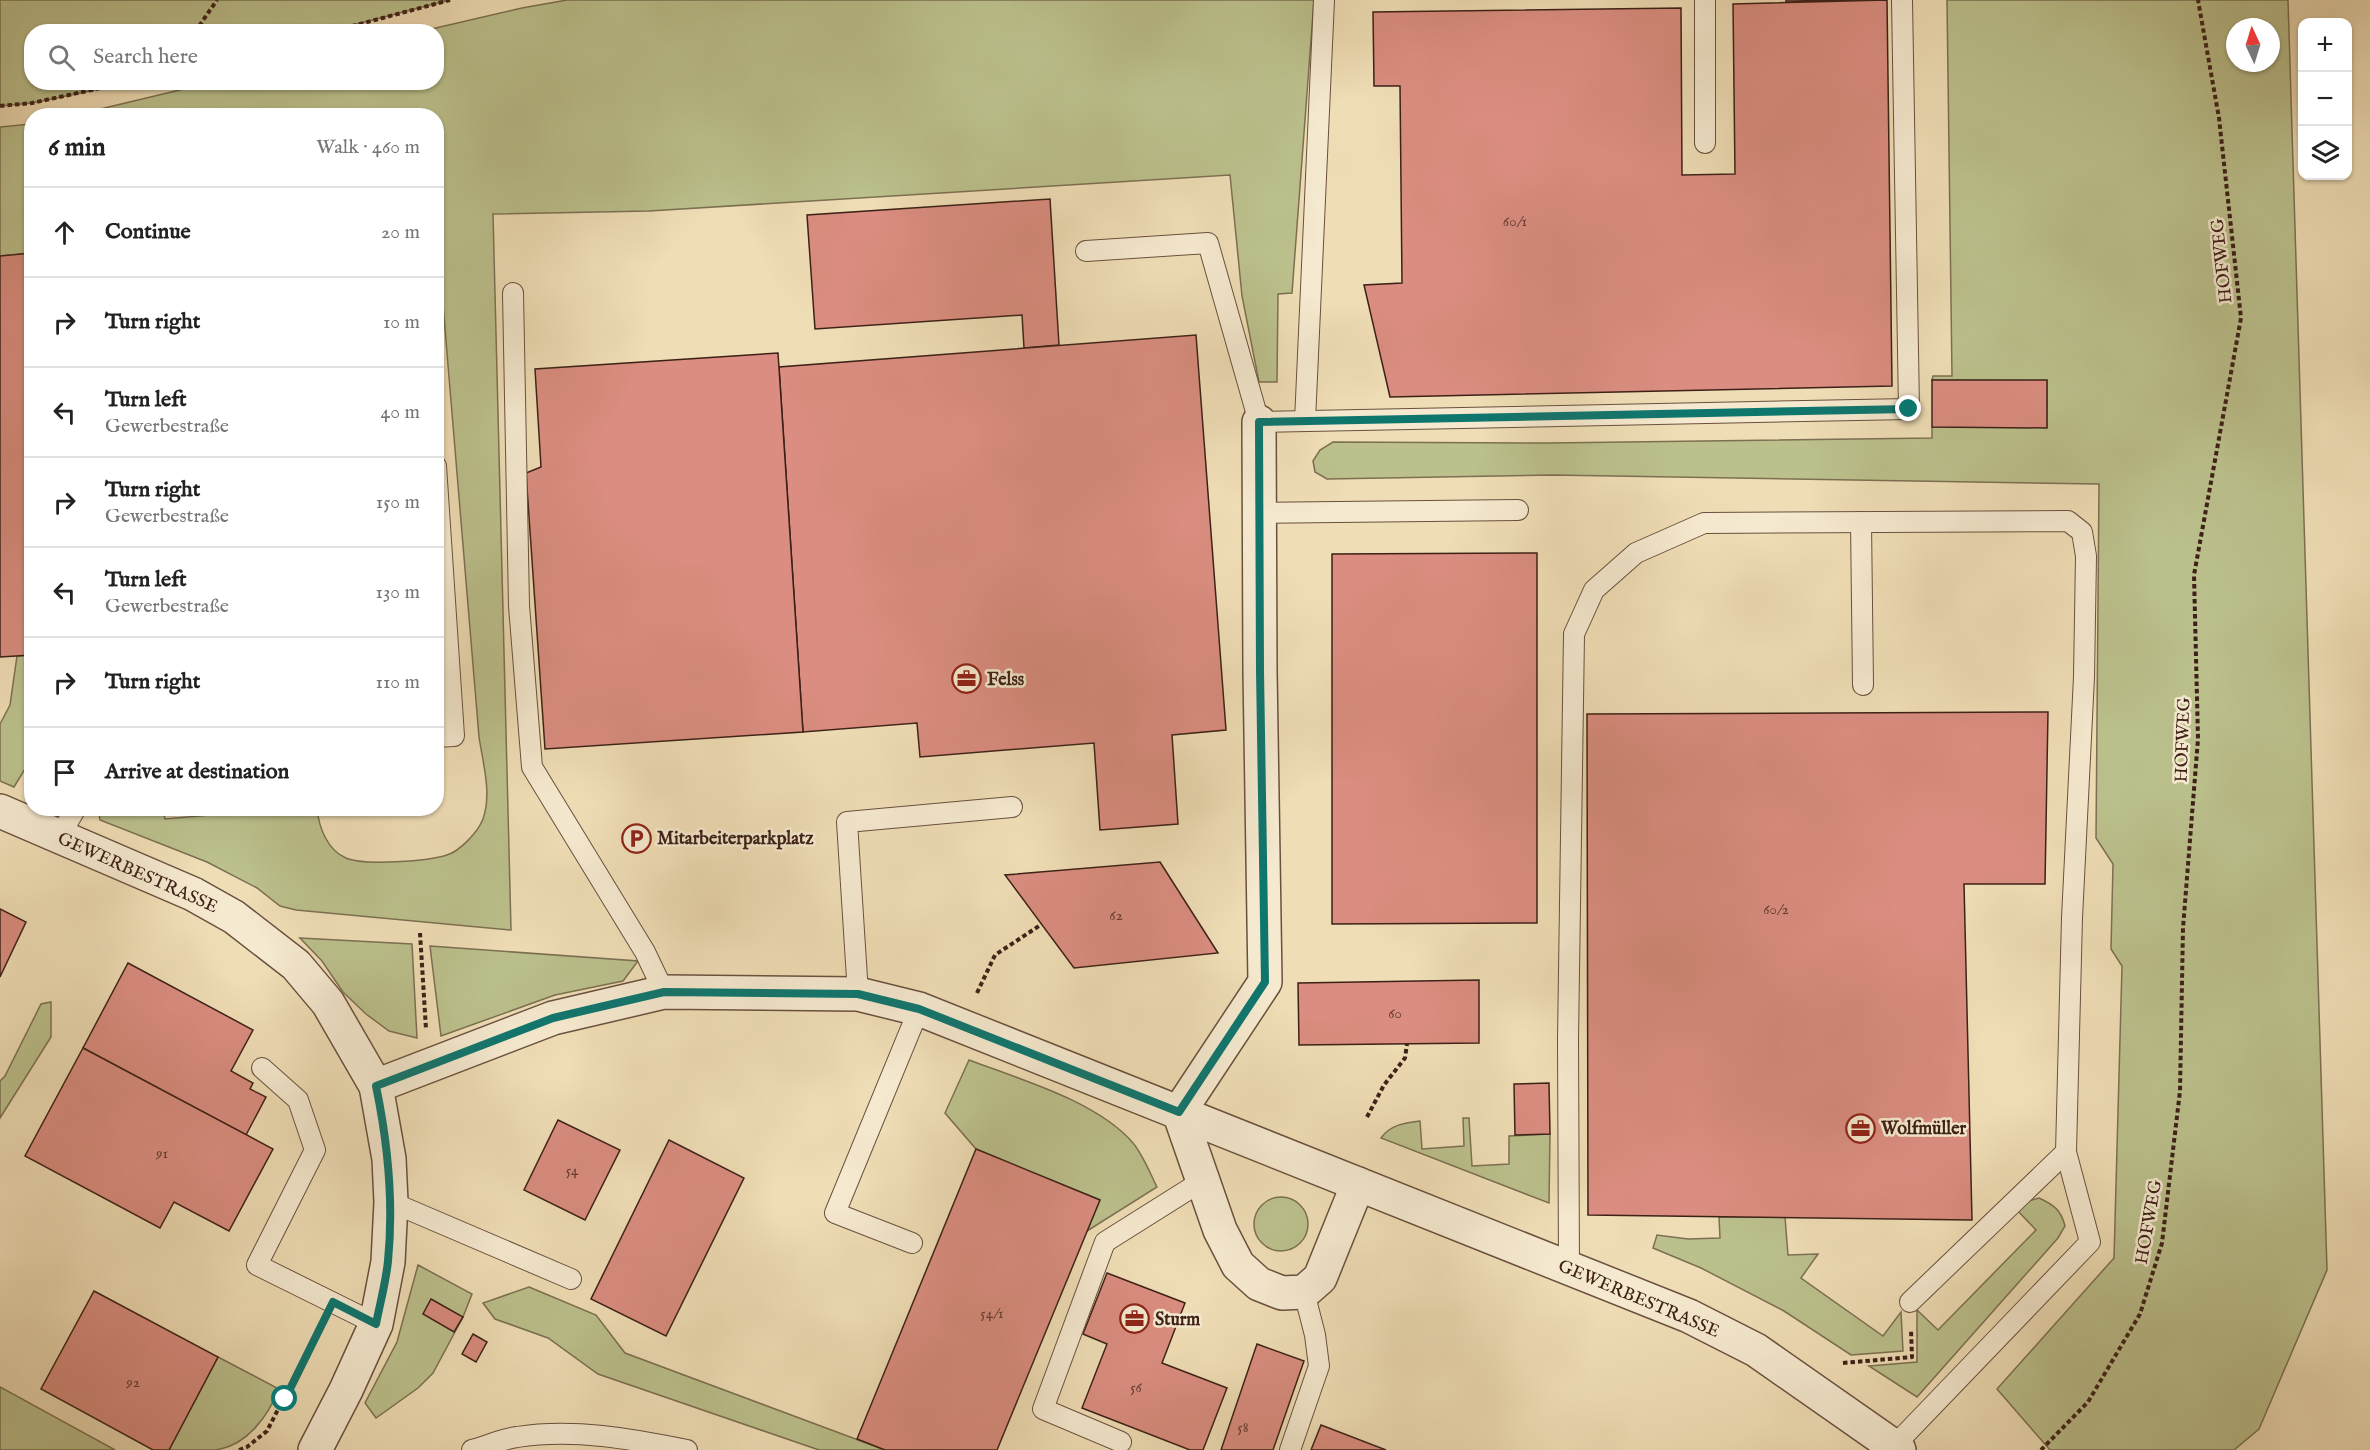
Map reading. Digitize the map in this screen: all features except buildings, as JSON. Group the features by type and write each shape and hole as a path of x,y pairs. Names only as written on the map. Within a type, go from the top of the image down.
{"street":[{"path":"1259,422 1265,982 1179,1112 1220,1230 1238,1265 1259,1284 1282,1293 1304,1292 1320,1278 1358,1184"},
{"name":"GEWERBESTRASSE","path":"0,811 193,894 234,916 296,965 328,1003 376,1086 389,1159 391,1202 388,1262 376,1324 320,1448"},
{"name":"GEWERBESTRASSE","path":"376,1086 553,1018 664,992 858,994 919,1009 1689,1316 1756,1350 1897,1448"}],"lane":[{"path":"1305,421 1324,0"},
{"path":"1705,0 1705,143"},
{"path":"1086,251 1208,243 1259,422 1909,409 1902,0"},
{"path":"513,293 519,606 532,767 645,952 664,992"},
{"path":"1259,513 1518,510"},
{"path":"1569,1268 1568,1039 1574,634 1594,590 1636,553 1704,523 2068,521 2082,532 2086,556 2084,677 2072,918 2066,1152 2090,1242 1897,1448"},
{"path":"1861,522 1863,685"},
{"path":"444,586 454,736 444,737"},
{"path":"858,994 847,822 1012,807"},
{"path":"59,837 71,816"},
{"path":"912,1243 835,1213 919,1009"},
{"path":"262,1068 298,1100 315,1150 257,1265 376,1324"},
{"path":"1910,1302 2066,1152"},
{"path":"1120,1442 1043,1409 1105,1242 1202,1180"},
{"path":"391,1202 571,1279"},
{"path":"1290,1450 1319,1366 1315,1335 1304,1292"},
{"path":"472,1450 516,1437 574,1434 627,1438 687,1450"}],"path":[{"path":"200,24 217,0"},
{"path":"360,24 450,0"},
{"name":"HOFWEG","path":"2041,1450 2088,1402 2140,1314 2162,1243 2180,1090 2182,928 2198,739 2194,575 2241,318 2219,118 2198,0"},
{"path":"0,106 32,103 91,90"},
{"path":"980,986 995,955 1042,924"},
{"path":"420,933 428,1066"},
{"path":"1367,1117 1384,1085 1405,1058 1407,1044"},
{"path":"239,1450 247,1447 267,1431 333,1302"},
{"path":"1843,1363 1912,1357 1910,1302"}],"green space":[{"path":"0,0 450,0 357,24 24,24 24,90 94,90 32,103 0,106"},
{"path":"567,0 1314,0 1292,293 1278,294 1277,382 1259,382 1242,296 1230,175 649,211 493,214 511,930 296,910 280,906 257,888 207,862 100,820 99,816 164,816 165,819 200,816 318,816 325,837 339,854 346,858 367,862 412,861 447,855 463,845 481,824 486,809 487,789 479,737 444,317 444,108 104,108 180,90 444,90 444,26"},
{"path":"1947,0 2288,0 2327,1270 2259,1429 2234,1450 2050,1450 1997,1389 2114,1258 2122,966 2111,949 2113,864 2096,838 2099,484 1552,475 1327,479 1315,472 1313,461 1320,450 1333,442 1549,443 1932,438 1932,427 2047,427 2047,381 1932,380 1933,376 1952,376"},
{"path":"24,125 24,254 0,256 0,127"},
{"path":"17,656 24,656 24,771 14,787 0,781 0,724 10,705"},
{"path":"300,938 412,944 417,1038 389,1031 366,1014 343,992 322,961"},
{"path":"430,946 638,961 623,981 555,995 441,1036"},
{"path":"51,1002 51,1037 0,1118 0,1081 5,1076 41,1004"},
{"path":"969,1060 1056,1093 1099,1115 1118,1128 1133,1143 1157,1187 1087,1231 1100,1200 976,1149 945,1113"},
{"path":"1463,1118 1469,1118 1472,1166 1509,1164 1509,1136 1550,1134 1549,1203 1381,1138 1393,1127 1420,1121 1422,1149 1464,1146"},
{"path":"1281,1197 1291,1199 1300,1205 1306,1214 1308,1224 1306,1234 1300,1243 1291,1249 1281,1251 1271,1249 1262,1243 1256,1234 1254,1224 1256,1214 1262,1205 1271,1199"},
{"path":"2039,1198 2053,1206 2061,1216 2065,1226 2058,1238 1917,1397 1869,1366 1917,1362 1917,1310 1938,1330 2036,1230 2016,1209 2028,1201"},
{"path":"1719,1217 1785,1217 1788,1255 1818,1254 1801,1278 1883,1336 1901,1312 1903,1351 1851,1355 1784,1311 1701,1268 1653,1248 1657,1235 1688,1239 1720,1238"},
{"path":"418,1265 472,1294 463,1317 433,1373 418,1388 376,1418 365,1403 397,1342"},
{"path":"529,1287 596,1315 625,1353 885,1450 819,1450 598,1374 548,1338 495,1319 483,1303"},
{"path":"218,1357 279,1389 269,1409 255,1428 237,1443 215,1450 169,1450"},
{"path":"0,1387 115,1450 0,1450"}],"place":[{"name":"Felss","path":"966,679"},
{"name":"Mitarbeiterparkplatz","path":"636,838"},
{"name":"Wolfmüller","path":"1860,1128"},
{"name":"Sturm","path":"1134,1319"}],"route":[{"path":"285,1399 333,1302 376,1324 388,1262 391,1202 389,1159 376,1086 553,1018 664,992 858,994 919,1009 1179,1112 1265,982 1259,422 1909,409"}]}
